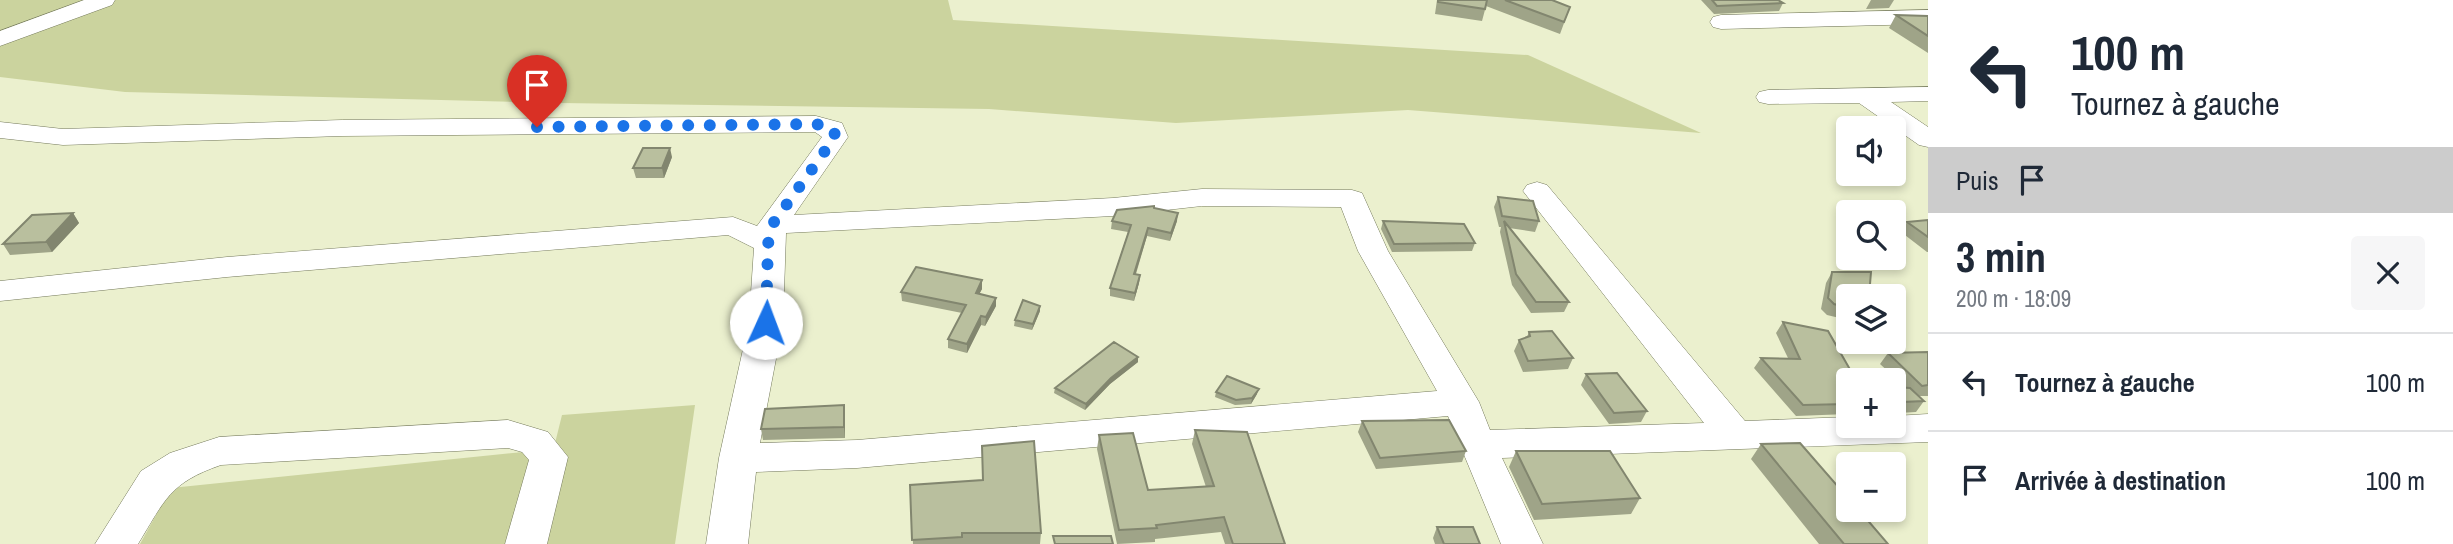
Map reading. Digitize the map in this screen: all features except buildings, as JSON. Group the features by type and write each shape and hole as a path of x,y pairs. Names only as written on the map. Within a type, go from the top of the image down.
{"street":[{"path":"0,39 104,0"},
{"path":"1721,22 1881,20 1928,16"},
{"path":"1769,97 1928,93"},
{"path":"1864,95 1928,139"},
{"path":"0,130 62,137 369,128 816,124 834,129 835,137 795,191 770,235 766,323 738,458 727,544"},
{"path":"733,226 795,191"},
{"path":"1537,191 1735,435"},
{"path":"0,291 241,266 733,226 770,235 1113,207 1154,199 1202,196 1352,199 1373,251 1461,402 1477,445 1522,544"},
{"path":"738,458 857,454 1461,402"},
{"path":"1477,445 1928,428"},
{"path":"116,544 155,482 184,463 219,451 508,434 535,442 549,457 526,544"}],"green space":[{"path":"0,0 948,0 953,20 1528,55 1701,133 1408,110 1176,123 989,109 560,103 125,92 0,77"},
{"path":"695,405 675,544 530,544 562,415"},
{"path":"533,451 506,544 140,544 171,488"}],"route":[{"path":"537,127 816,124 834,129 835,137 772,225 768,244 766,323"}]}
